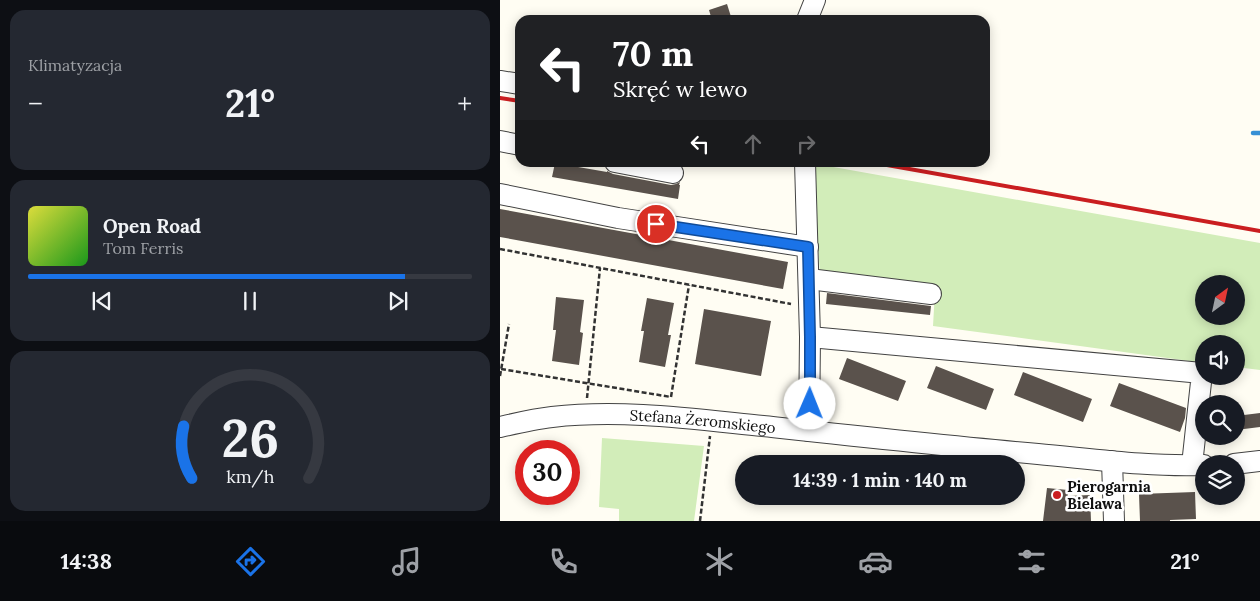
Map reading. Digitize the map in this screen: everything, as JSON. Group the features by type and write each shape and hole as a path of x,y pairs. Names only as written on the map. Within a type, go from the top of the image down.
{"street":[{"path":"809,15 815,0"},
{"path":"500,81 515,83"},
{"path":"500,141 515,144"},
{"path":"642,167 673,173"},
{"path":"805,167 810,307 809,431"},
{"path":"500,194 618,218 808,247"},
{"path":"809,279 932,294"},
{"path":"810,337 1202,374 1198,455"},
{"name":"Stefana Żeromskiego","path":"500,427 550,417 602,414 688,418 1112,461 1195,465"},
{"path":"1112,461 1114,521"},
{"path":"1245,463 1260,461"}],"path":[{"path":"500,249 810,307"},
{"path":"587,405 600,268"},
{"path":"670,402 689,285"},
{"path":"500,376 509,324"},
{"path":"501,369 671,397"},
{"path":"700,521 711,432"}],"green space":[{"path":"811,167 833,167 1260,243 1260,370 1245,368 1245,335 1195,335 1195,362 933,326 935,291 820,272"},
{"path":"602,438 704,446 694,521 619,521 619,509 599,507"}],"building":[{"path":"727,4 730,15 710,15 709,10"},
{"path":"554,167 578,167 607,171 613,174 671,185 680,182 680,185 678,199 552,177"},
{"path":"500,209 788,262 783,289 500,237"},
{"path":"827,293 931,306 930,315 826,304"},
{"path":"556,297 584,300 580,332 583,333 579,365 552,361 556,330 553,330"},
{"path":"647,298 674,303 665,367 639,362 644,331 641,331"},
{"path":"704,309 771,321 761,376 695,364"},
{"path":"847,358 906,381 898,401 839,379"},
{"path":"936,366 994,389 986,410 927,388"},
{"path":"1023,372 1092,399 1083,422 1014,395"},
{"path":"1119,383 1186,408 1180,432 1110,406"},
{"path":"1260,413 1260,427 1245,429 1245,415"},
{"path":"1047,488 1068,490 1068,496 1090,495 1091,521 1043,521"},
{"path":"1195,492 1196,519 1140,521 1139,494"}],"waterway":[{"path":"1253,133 1260,133"}],"railway":[{"path":"500,98 515,100"},
{"path":"898,167 1260,231"}],"place":[{"name":"Pierogarnia Bielawa","path":"1057,495"}],"route":[{"path":"656,224 808,247 810,404"}]}
